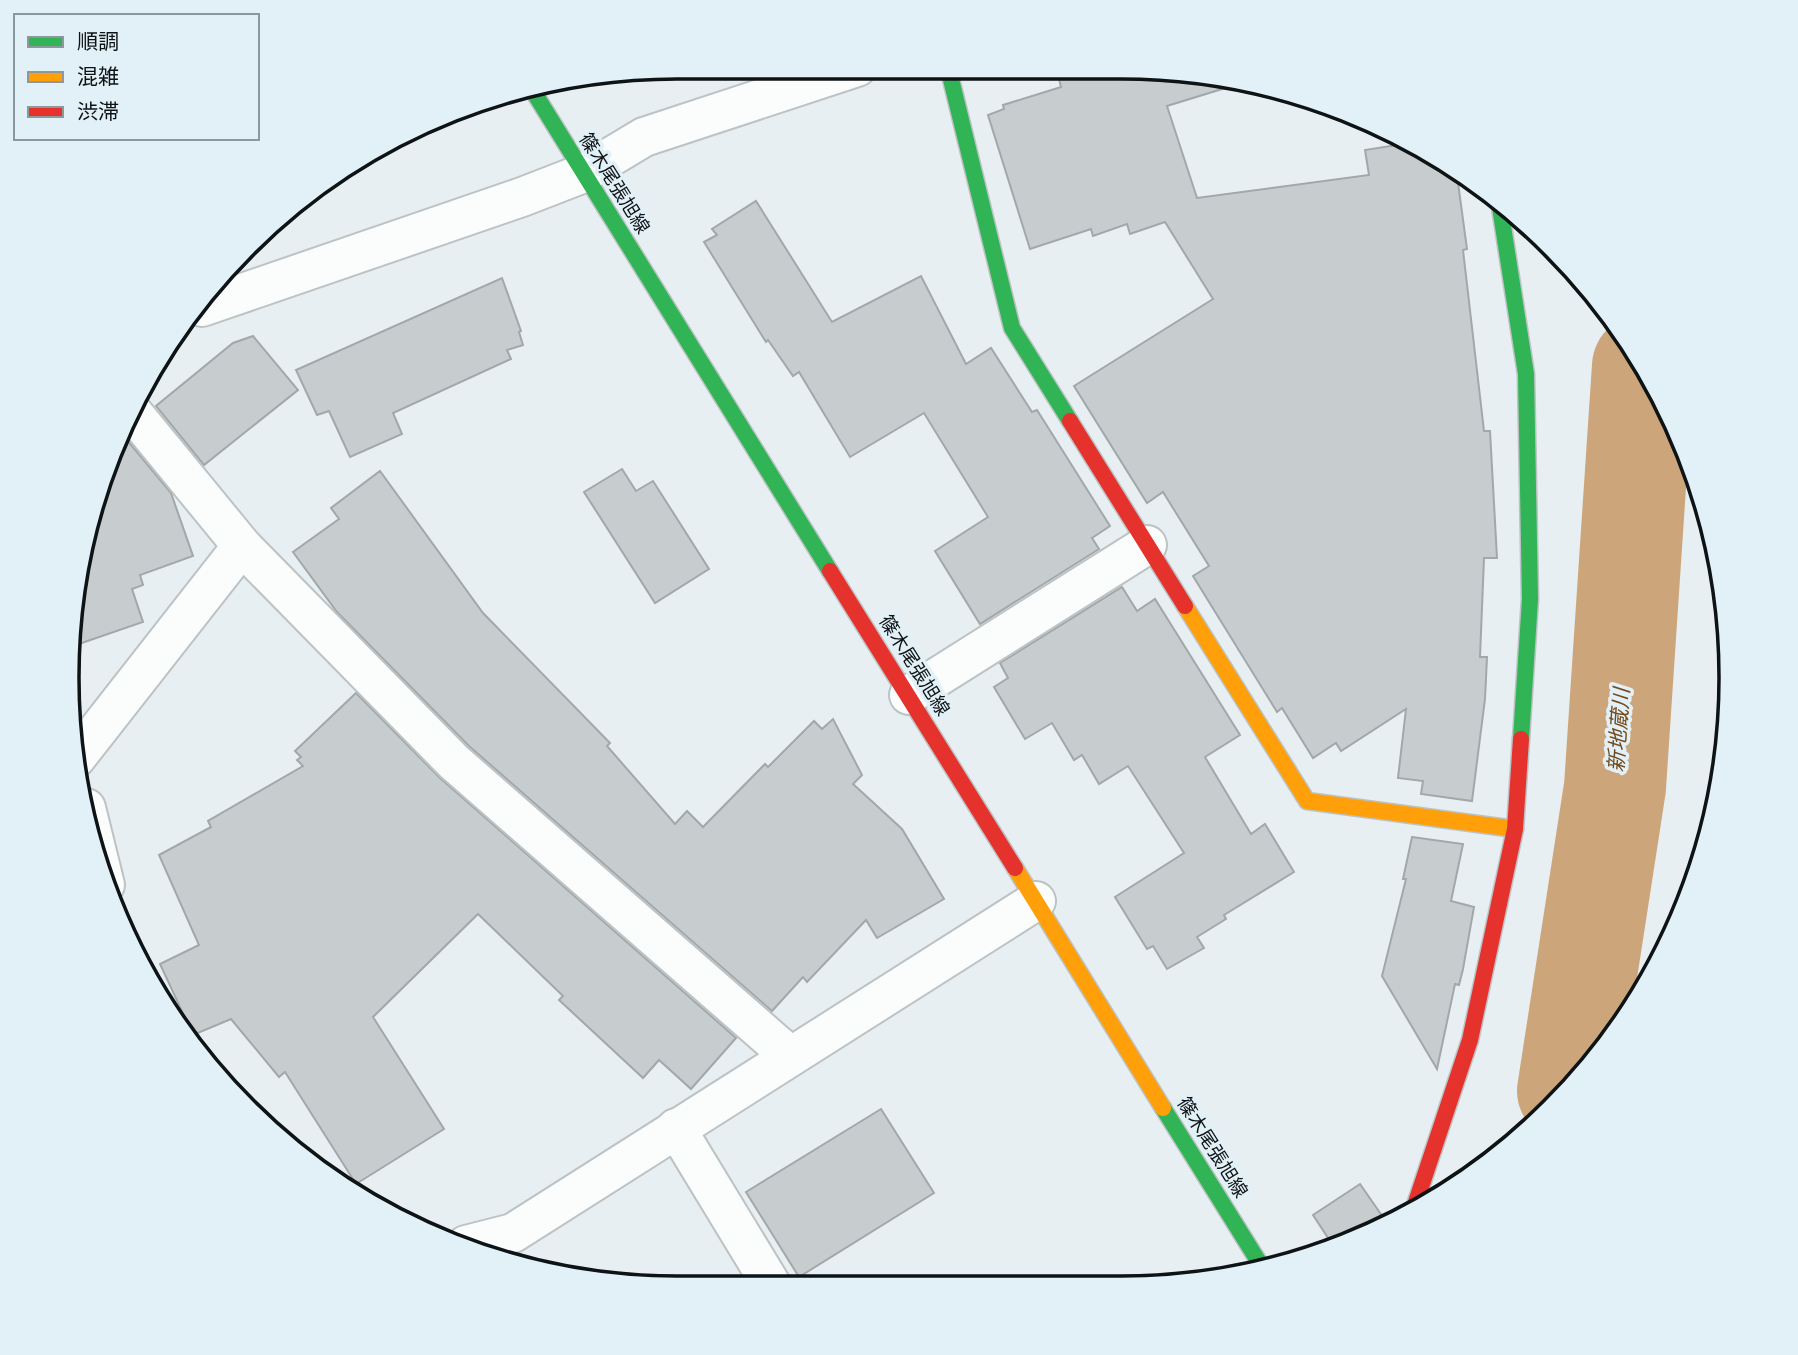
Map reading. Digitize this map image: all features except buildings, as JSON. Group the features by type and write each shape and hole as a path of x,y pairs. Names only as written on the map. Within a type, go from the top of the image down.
{"street":[{"path":"209,305 522,197 584,173 644,137 820,79"},
{"path":"951,79 1012,328 1307,802 1516,829"},
{"name":"篠木尾張旭線","path":"536,96 1258,1260"},
{"path":"1416,1198 1470,1040 1516,829 1530,600 1526,374 1501,216"},
{"path":"138,418 243,546 454,762 790,1056"},
{"path":"909,695 1147,545"},
{"path":"83,749 243,546"},
{"path":"479,1242 513,1233 1036,901"},
{"path":"676,1128 766,1276"}],"waterway":[{"name":"新地蔵川","path":"1571,1072 1615,787 1642,383"}],"traffic: fast":[{"path":"951,79 1012,328 1070,421"},
{"path":"536,96 830,571"},
{"path":"1501,216 1526,374 1530,599 1521,739"},
{"path":"1163,1108 1258,1260"}],"traffic: slow":[{"path":"1185,606 1307,801 1515,829"},
{"path":"1015,868 1163,1108"}],"traffic: jam":[{"path":"1070,421 1185,606"},
{"path":"830,571 1015,868"},
{"path":"1418,1197 1470,1040 1515,829 1521,739"}]}
